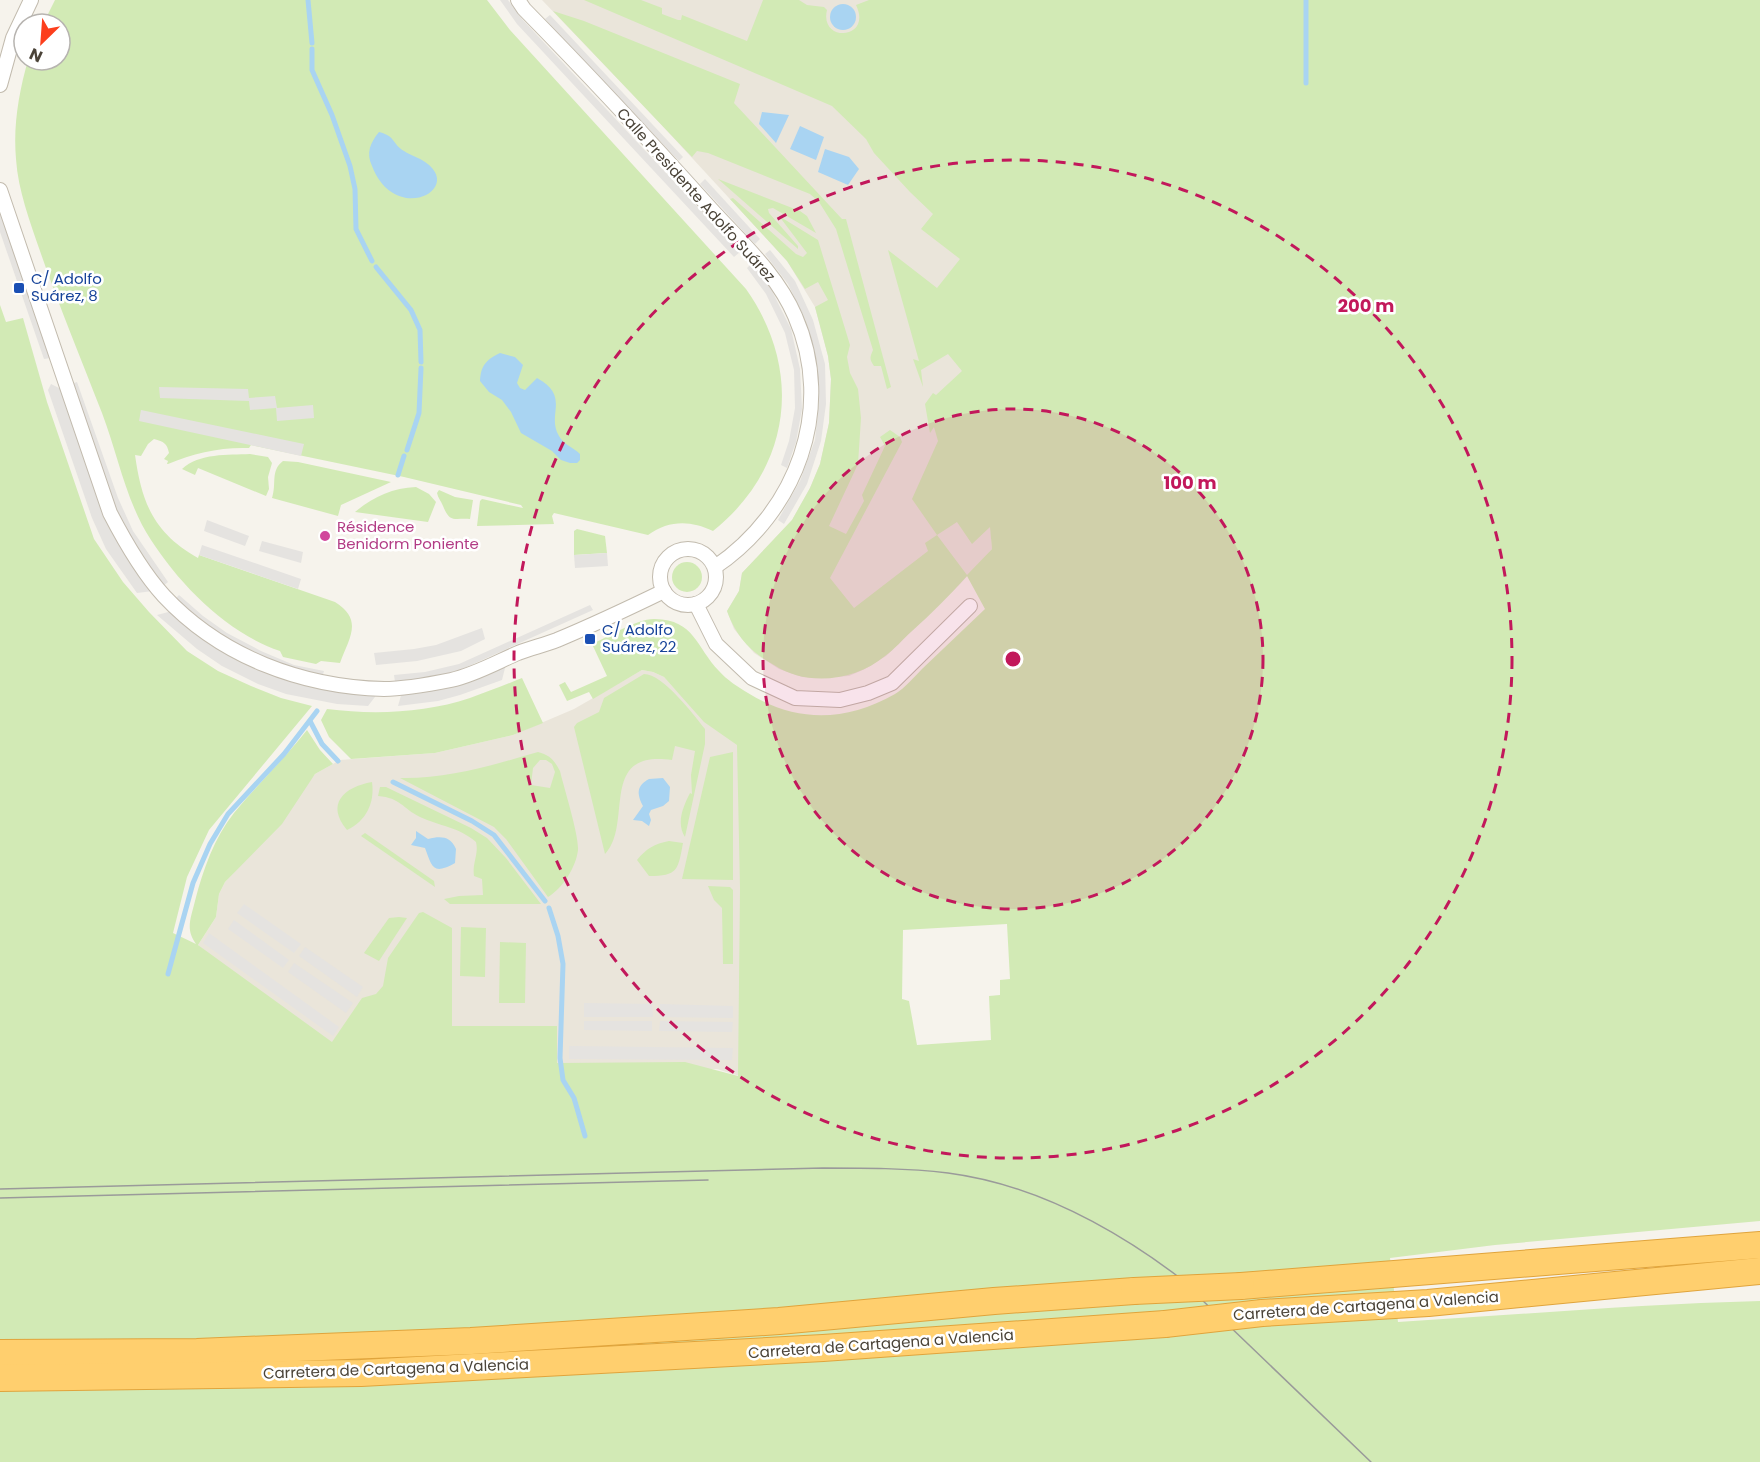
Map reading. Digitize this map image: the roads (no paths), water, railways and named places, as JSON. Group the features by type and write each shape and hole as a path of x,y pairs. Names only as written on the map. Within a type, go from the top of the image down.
{"highway":[{"path":"1442,1270 1491,1258 1760,1231"},
{"name":"Carretera de Cartagena a Valencia","path":"0,1353 197,1353 471,1341 779,1321 994,1301 1240,1286 1760,1245"},
{"name":"Carretera de Cartagena a Valencia","path":"0,1378 361,1372 811,1349 1165,1324 1262,1313 1428,1303 1760,1271"},
{"path":"1428,1303 1590,1298 1760,1288"}],"street":[{"path":"0,85 13,38 32,0"},
{"name":"Calle Presidente Adolfo Suárez","path":"518,0 759,261 779,287 795,315 810,366 812,401 807,437 800,460 781,501 768,518 715,567"},
{"path":"0,190 58,364 114,521 127,546 164,596 199,628 224,645 265,666 303,679 336,686 386,689 453,680 565,637 664,591"},
{"path":"694,549 703,553 715,567 715,585 711,594 696,604 678,603 664,591 661,582 663,564 676,552 694,549"},
{"path":"696,604 716,644 752,678 795,698 840,700 868,693 892,683 970,606"}],"water":[{"path":"843,4 852,8 856,17 852,26 843,30 834,26 830,17 834,8"},
{"path":"762,112 789,115 776,143 759,124"},
{"path":"800,126 824,137 816,160 790,149"},
{"path":"379,132 391,138 404,151 425,162 435,172 437,182 432,191 422,197 409,198 396,194 383,184 369,157 371,144"},
{"path":"825,149 849,157 859,169 848,185 818,172"},
{"path":"500,353 515,357 523,365 517,383 520,388 525,390 537,378 553,392 556,406 556,428 563,441 580,454 580,460 577,463 561,460 552,451 521,433 511,412 502,400 489,392 480,381 485,364"},
{"path":"663,778 670,787 669,801 651,810 649,826 642,821 633,820 643,806 639,794 642,784 649,779"},
{"path":"416,831 428,839 441,837 448,839 456,849 455,863 442,869 434,867 425,848 411,845 416,838"}],"waterway":[{"path":"308,0 312,43"},
{"path":"1306,0 1306,83"},
{"path":"312,49 312,70 332,115 350,166 355,189 356,229 372,261"},
{"path":"376,267 411,310 420,330 421,362"},
{"path":"407,450 419,413 421,368"},
{"path":"398,475 404,456"},
{"path":"168,974 193,883 210,844 228,814 284,754 317,711"},
{"path":"310,721 322,744 338,761"},
{"path":"393,782 472,821 494,835 545,901"},
{"path":"549,908 558,936 563,964 560,1058 563,1080 574,1098 585,1136"}],"tram line":[{"path":"0,1189 823,1168 917,1170 979,1178 1068,1209 1124,1240 1176,1275 1371,1462"},
{"path":"0,1198 708,1180"}],"place":[{"name":"C/ Adolfo Suárez, 8","path":"19,288"},
{"name":"Résidence Benidorm Poniente","path":"325,536"},
{"name":"C/ Adolfo Suárez, 22","path":"590,639"}]}
